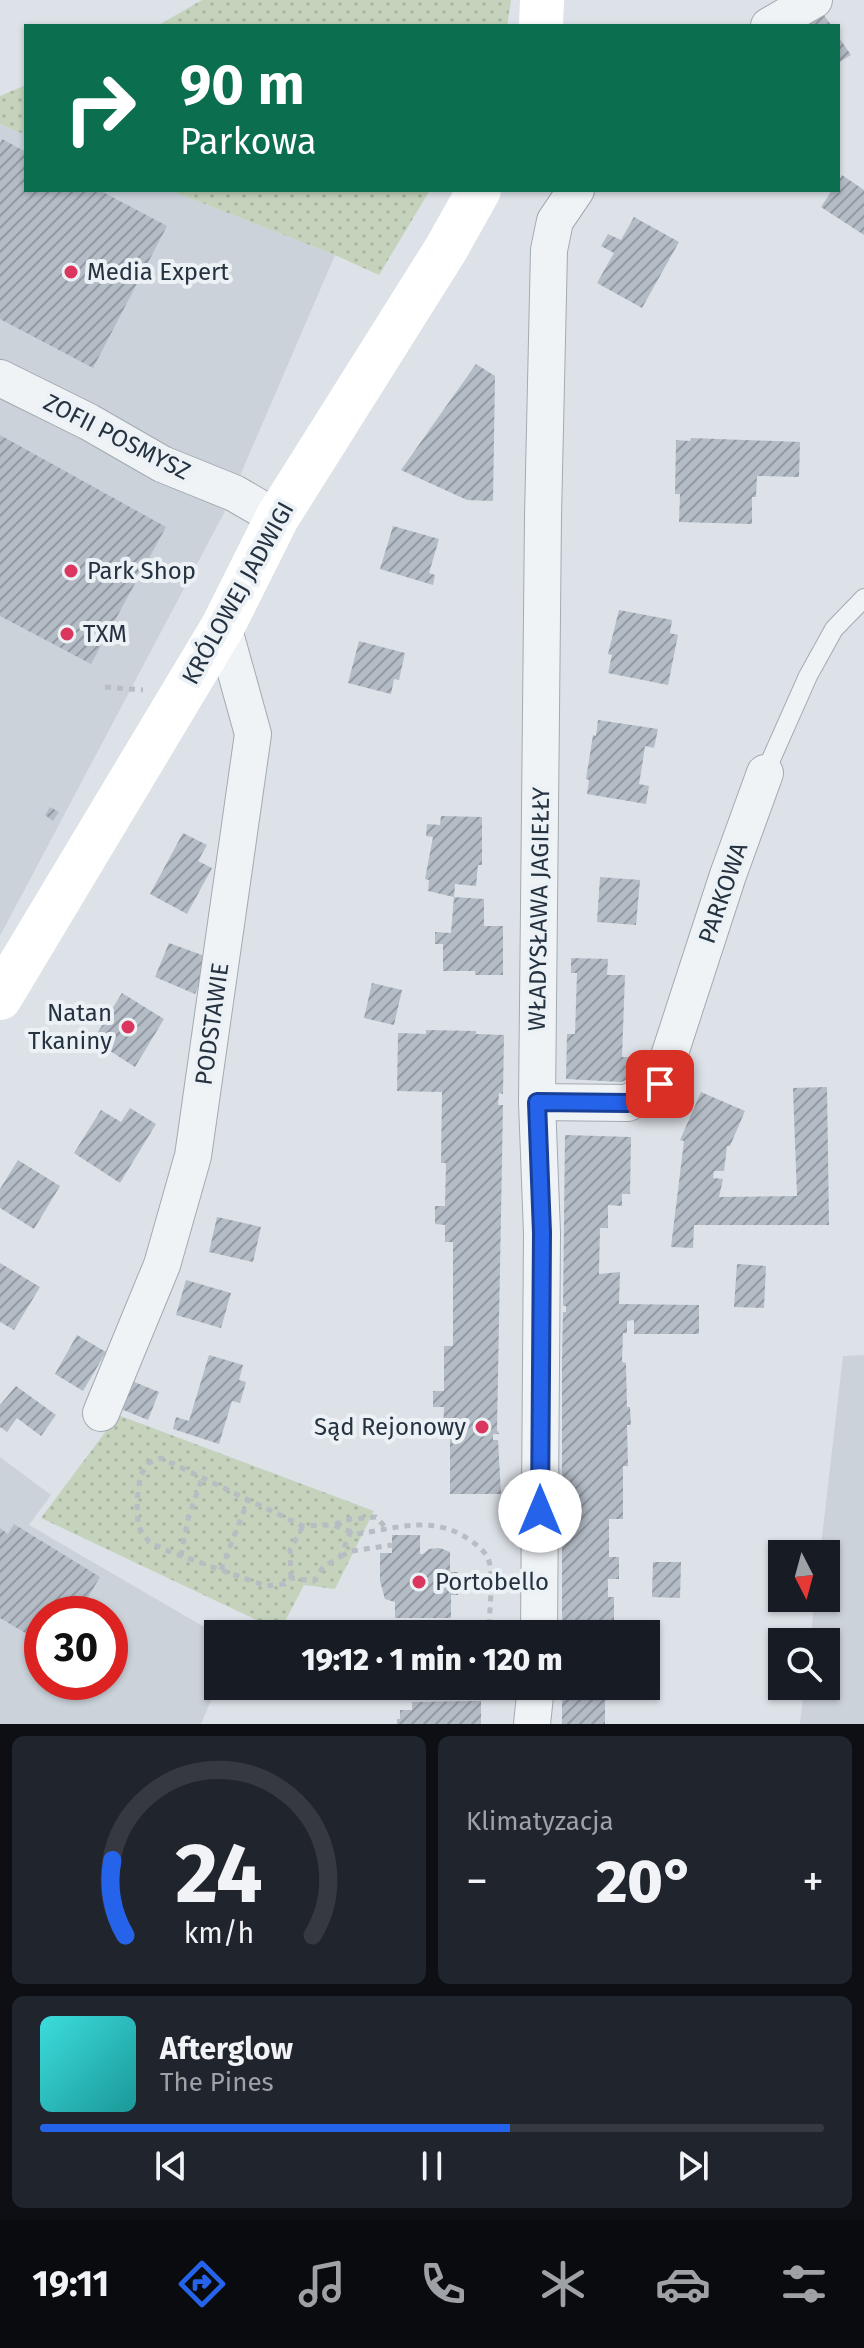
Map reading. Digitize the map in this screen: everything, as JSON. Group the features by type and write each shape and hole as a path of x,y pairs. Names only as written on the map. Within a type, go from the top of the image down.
{"street":[{"path":"541,24 542,0"},
{"path":"772,24 814,0"},
{"name":"KRÓLOWEJ JADWIGI","path":"0,998 223,626 277,518 446,249 478,192"},
{"name":"WŁADYSŁAWA JAGIEŁŁY","path":"539,1620 542,1233 537,1102 549,250 555,221 575,192"},
{"name":"ZOFII POSMYSZ","path":"0,378 89,422 162,464 234,493 277,518"},
{"name":"PODSTAWIE","path":"101,1413 162,1265 193,1156 253,734 223,626"},
{"name":"PARKOWA","path":"537,1102 628,1103 660,1084 728,875 765,773"},
{"path":"532,1724 535,1700"}],"lane":[{"name":"PARKOWA","path":"765,773 808,676 834,629 864,598"}],"path":[{"path":"105,687 146,690"},
{"path":"303,1526 290,1550 291,1578 285,1584 266,1586 149,1542 138,1526 140,1476 149,1463 161,1458 303,1526 333,1525 351,1519 376,1517 388,1529"},
{"path":"181,1556 188,1519 202,1478"},
{"path":"221,1570 248,1500"},
{"path":"333,1525 357,1534 429,1524 465,1537 482,1549 490,1563 489,1620"},
{"path":"340,1557 351,1531"},
{"path":"291,1578 314,1581 323,1567 352,1551 392,1545"}],"shaded area":[{"path":"0,124 24,134 24,192 174,192 335,255 224,513 0,936"},
{"path":"864,1355 864,1724 800,1724 803,1700 840,1700 840,1628 812,1628 813,1612 840,1612 840,1540 822,1540 843,1356"},
{"path":"0,1457 51,1495 29,1525 204,1627 204,1700 211,1700 201,1724 0,1724"}],"green space":[{"path":"202,0 511,0 507,24 160,24"},
{"path":"24,86 24,134 0,124 0,96"},
{"path":"174,192 429,192 379,275"},
{"path":"118,1415 374,1511 335,1589 304,1585 286,1620 257,1620 41,1518"}],"building":[{"path":"823,14 830,24 808,24"},
{"path":"840,39 851,55 840,62"},
{"name":"Media Expert","path":"2,139 24,151 24,192 103,192 167,226 93,368 0,319"},
{"path":"842,175 864,190 864,235 821,207 831,192 840,192"},
{"path":"634,217 679,242 642,308 597,283 614,253 601,246 608,234 621,240"},
{"path":"476,364 495,376 493,501 467,500 401,470"},
{"name":"Park Shop","path":"0,435 166,527 91,664 0,616"},
{"path":"691,438 800,442 799,477 757,476 756,497 752,497 752,524 679,522 680,494 675,494 676,440 690,441"},
{"path":"393,526 439,539 429,573 435,575 433,585 380,569"},
{"path":"619,610 672,620 670,633 678,635 668,685 608,673 612,655 608,654"},
{"path":"359,641 405,653 399,680 394,679 391,694 348,683"},
{"path":"598,720 658,729 654,748 645,746 639,784 649,786 646,804 587,794 589,780 586,779"},
{"path":"50,807 59,812 53,821 45,815"},
{"path":"441,816 482,817 482,865 478,865 476,886 455,884 454,897 428,891 429,880 425,879 433,837 426,836 427,824 440,825"},
{"path":"183,833 207,845 198,861 212,868 187,914 150,894"},
{"path":"600,877 640,880 636,925 597,922"},
{"path":"454,897 484,899 484,926 503,926 503,975 443,971 443,944 435,944 435,932 451,933"},
{"path":"169,943 210,958 195,994 155,977"},
{"path":"571,958 608,959 607,975 625,975 622,1057 651,1057 645,1073 621,1082 566,1079 567,1034 575,1034 577,973 571,973"},
{"path":"372,983 402,990 394,1025 364,1018"},
{"path":"122,993 164,1019 135,1067 93,1040"},
{"path":"426,1030 504,1035 503,1094 499,1093 498,1105 503,1105 499,1434 493,1434 493,1440 498,1440 501,1494 450,1494 450,1436 443,1436 444,1407 433,1407 433,1391 444,1391 444,1346 453,1346 453,1242 445,1242 445,1225 435,1224 435,1206 445,1206 446,1163 441,1163 442,1092 397,1091 398,1033 426,1034"},
{"path":"827,1087 829,1225 694,1225 693,1248 671,1247 684,1141 680,1140 701,1092 745,1111 730,1146 727,1146 724,1171 714,1171 713,1178 723,1179 719,1197 797,1196 793,1088"},
{"path":"130,1108 156,1124 120,1183 74,1153 101,1110 121,1122"},
{"path":"565,1135 631,1137 630,1194 622,1194 622,1206 608,1205 608,1228 600,1228 599,1274 620,1272 619,1304 699,1305 699,1334 634,1334 634,1320 627,1321 627,1333 623,1333 622,1362 626,1363 627,1407 630,1407 631,1425 627,1425 628,1466 623,1466 623,1519 609,1519 609,1557 619,1557 619,1579 608,1579 608,1597 614,1597 614,1620 562,1620 562,1361 563,1312 566,1312 566,1306 563,1306"},
{"path":"18,1160 60,1186 34,1229 0,1208 0,1189"},
{"path":"217,1217 261,1227 253,1262 209,1252"},
{"path":"0,1263 40,1287 14,1330 0,1322"},
{"path":"737,1264 766,1266 764,1308 734,1307"},
{"path":"186,1280 231,1293 221,1328 176,1315"},
{"path":"77,1335 106,1352 83,1391 55,1374"},
{"path":"209,1355 243,1365 239,1380 246,1382 240,1403 232,1401 219,1444 173,1429 176,1417 189,1421"},
{"path":"132,1381 159,1392 148,1420 121,1409"},
{"path":"16,1386 56,1415 41,1436 17,1418 7,1432 0,1427 0,1405"},
{"path":"14,1524 100,1577 89,1596 24,1596 24,1632 0,1618 0,1528 8,1534"},
{"path":"392,1535 420,1535 420,1554 440,1548 450,1552 450,1572 458,1572 458,1595 451,1595 451,1618 395,1618 395,1602 385,1599 380,1581 380,1553 392,1553"},
{"path":"653,1562 681,1562 680,1598 652,1597"},
{"path":"562,1700 605,1700 605,1724 562,1724"},
{"path":"481,1701 481,1724 397,1724 400,1710 412,1710 412,1702"}],"place":[{"name":"Media Expert","path":"71,272"},
{"name":"Park Shop","path":"71,571"},
{"name":"TXM","path":"67,634"},
{"name":"Natan Tkaniny","path":"128,1027"},
{"name":"Sąd Rejonowy","path":"482,1427"},
{"name":"Portobello","path":"419,1582"}],"route":[{"path":"540,1511 542,1233 537,1102 628,1103 660,1084"}]}
